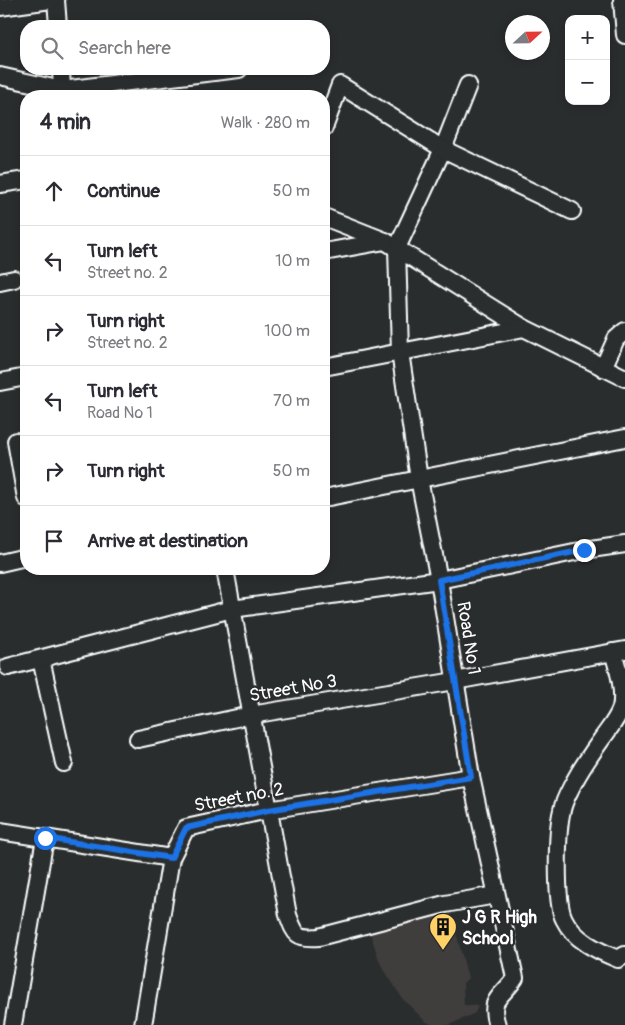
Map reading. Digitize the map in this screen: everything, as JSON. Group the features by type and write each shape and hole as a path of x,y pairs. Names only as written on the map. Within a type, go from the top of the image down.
{"street":[{"path":"0,7 51,0"},
{"path":"56,0 58,20"},
{"path":"622,0 625,24"},
{"path":"62,75 67,90"},
{"path":"89,90 196,75"},
{"path":"0,76 56,90"},
{"path":"330,112 340,85 443,149 572,211"},
{"path":"391,245 443,149 468,85"},
{"path":"0,184 20,181"},
{"path":"330,220 391,245 524,328 625,378"},
{"path":"330,251 391,245"},
{"name":"Road No 1","path":"391,245 400,352 419,479 439,580 471,777 515,978 498,996 494,1005 496,1025"},
{"path":"330,366 524,328"},
{"path":"603,368 616,339 625,331"},
{"path":"0,382 20,378"},
{"path":"330,497 625,438"},
{"path":"16,442 20,464"},
{"path":"8,667 232,609 439,580 584,550 625,544"},
{"path":"0,562 20,558"},
{"path":"226,575 268,810 288,914 294,932 305,938 318,937 446,904 496,895"},
{"path":"619,651 619,673 622,690 621,706 616,719 574,782 562,807 558,827 559,883 560,906 564,919 577,936 597,950 618,960 625,955"},
{"name":"Street No 3","path":"138,739 251,715 619,651"},
{"path":"41,659 64,763"},
{"name":"Street no. 2","path":"143,1025 171,858 186,828 268,810 471,777"},
{"path":"0,831 171,858"},
{"path":"13,1025 45,838"}],"shaded area":[{"path":"449,906 468,978 463,983 464,1005 478,1006 475,1013 449,1025 432,1025 424,1020 402,998 380,963 365,917"}],"place":[{"name":"J G R High School","path":"443,951"}],"route":[{"path":"45,838 171,858 186,828 268,810 471,777 439,580 584,550"}]}
